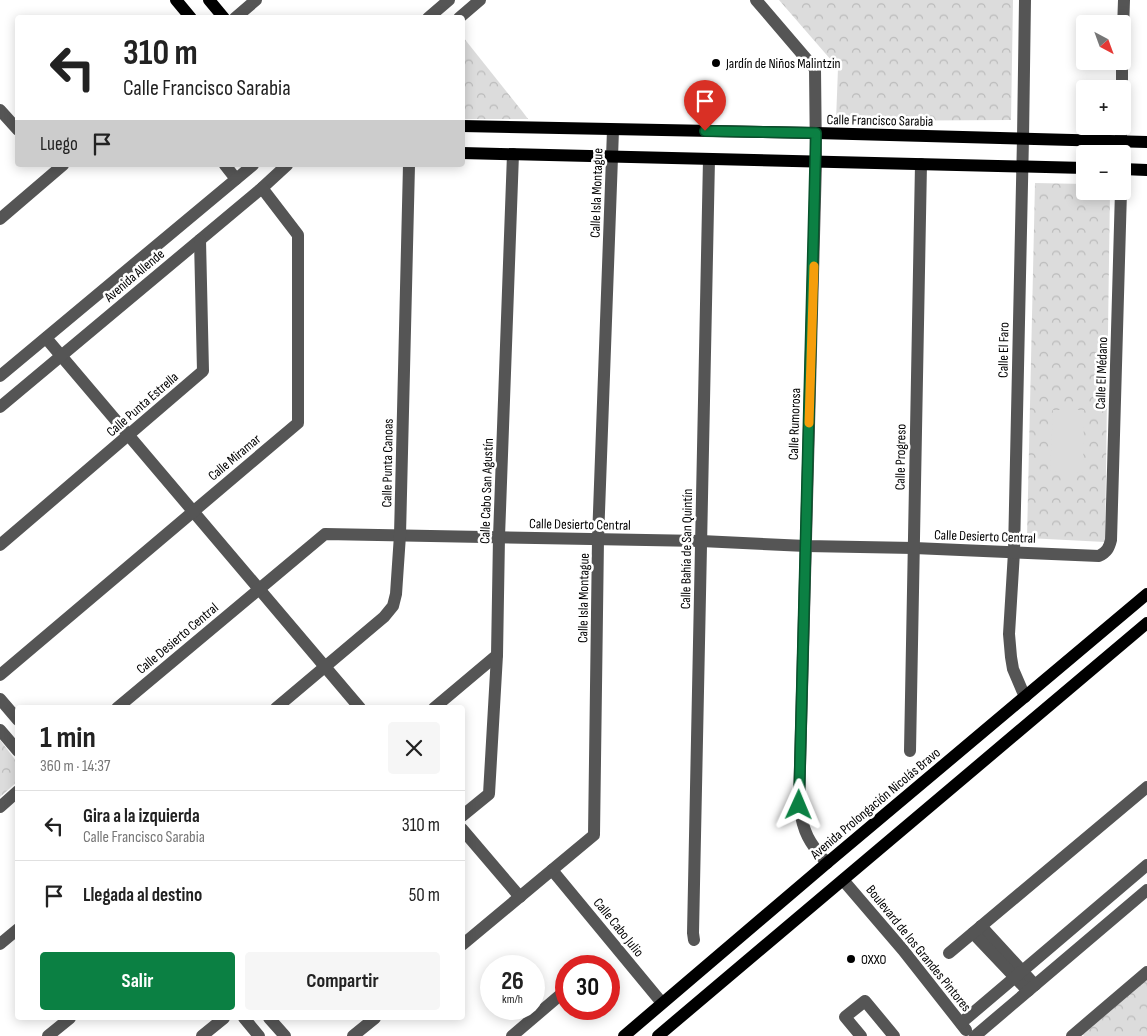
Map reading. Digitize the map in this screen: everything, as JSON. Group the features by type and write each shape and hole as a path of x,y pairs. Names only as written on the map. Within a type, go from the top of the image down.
{"main road":[{"path":"176,0 188,15"},
{"path":"209,0 222,15"},
{"name":"Calle Francisco Sarabia","path":"465,126 1147,142"},
{"path":"465,153 1076,168"},
{"path":"1131,169 1147,170"},
{"name":"Avenida Prolongación Nicolás Bravo","path":"624,1036 1147,594"},
{"path":"658,1036 1147,623"},
{"path":"827,863 843,880"}],"street":[{"path":"238,15 256,0"},
{"path":"432,15 449,0"},
{"path":"463,15 480,0"},
{"name":"Calle Rumorosa","path":"756,0 815,69 816,161 799,805 805,833 812,846 827,863"},
{"name":"Calle El Faro","path":"1025,0 1014,552 1009,634 1013,669 1026,697"},
{"path":"1123,15 1124,0"},
{"path":"0,110 15,127"},
{"name":"Calle Isla Montague","path":"465,943 594,835 598,539 613,130"},
{"path":"1121,135 1121,141"},
{"name":"Calle Cabo San Agustín","path":"465,814 490,794 497,655 513,154"},
{"name":"Calle Bahía de San Quintín","path":"694,940 709,158"},
{"name":"Calle Progreso","path":"910,751 921,164"},
{"path":"0,218 55,167"},
{"path":"227,167 236,179"},
{"name":"Avenida Allende","path":"0,376 251,167"},
{"name":"Avenida Allende","path":"0,407 262,188 284,167"},
{"name":"Calle Punta Canoas","path":"280,705 384,617 393,606 396,594 400,535 409,167"},
{"name":"Calle Miramar","path":"0,675 298,423 298,235 262,188"},
{"name":"Calle El Médano","path":"1105,553 1110,547 1111,540 1121,200"},
{"name":"Calle Punta Estrella","path":"0,545 204,371 200,240"},
{"path":"46,338 358,705"},
{"name":"Calle Desierto Central","path":"121,705 325,534 701,541 1099,556 1105,553"},
{"path":"438,705 497,655"},
{"path":"0,699 15,716"},
{"path":"0,730 15,748"},
{"path":"949,953 1147,787"},
{"path":"0,807 15,794"},
{"path":"465,833 520,897"},
{"path":"967,1032 1018,974 1147,865"},
{"name":"Calle Cabo Julio","path":"552,870 662,1004"},
{"name":"Boulevard de los Grandes Pintores","path":"843,880 903,950 967,1032"},
{"path":"967,1032 1031,988 1147,890"},
{"path":"977,929 1031,988"},
{"path":"0,944 15,932"},
{"path":"1075,1035 1147,972"},
{"path":"512,1036 555,999"},
{"path":"861,1036 845,1017 865,1001 894,1036"},
{"path":"48,1036 68,1020"},
{"path":"202,1036 222,1020"},
{"path":"246,1020 259,1036"},
{"path":"271,1020 284,1036"},
{"path":"353,1036 373,1020"}],"green space":[{"path":"779,0 1013,0 1011,120 836,121 838,68"},
{"path":"465,40 522,111 528,119 465,119"},
{"path":"1035,183 1076,184 1076,200 1110,200 1105,542 1027,538"},
{"path":"1053,410 1084,410 1083,473 1050,471"},
{"path":"0,740 15,759 15,784 0,797"},
{"path":"1147,976 1147,1036 1084,1036 1080,1032"}],"slow traffic":[{"path":"809,423 814,266"}],"place":[{"name":"Jardín de Niños Malintzin","path":"716,63"},
{"name":"OXXO","path":"851,959"}],"route":[{"path":"705,131 816,133 799,805"}]}
